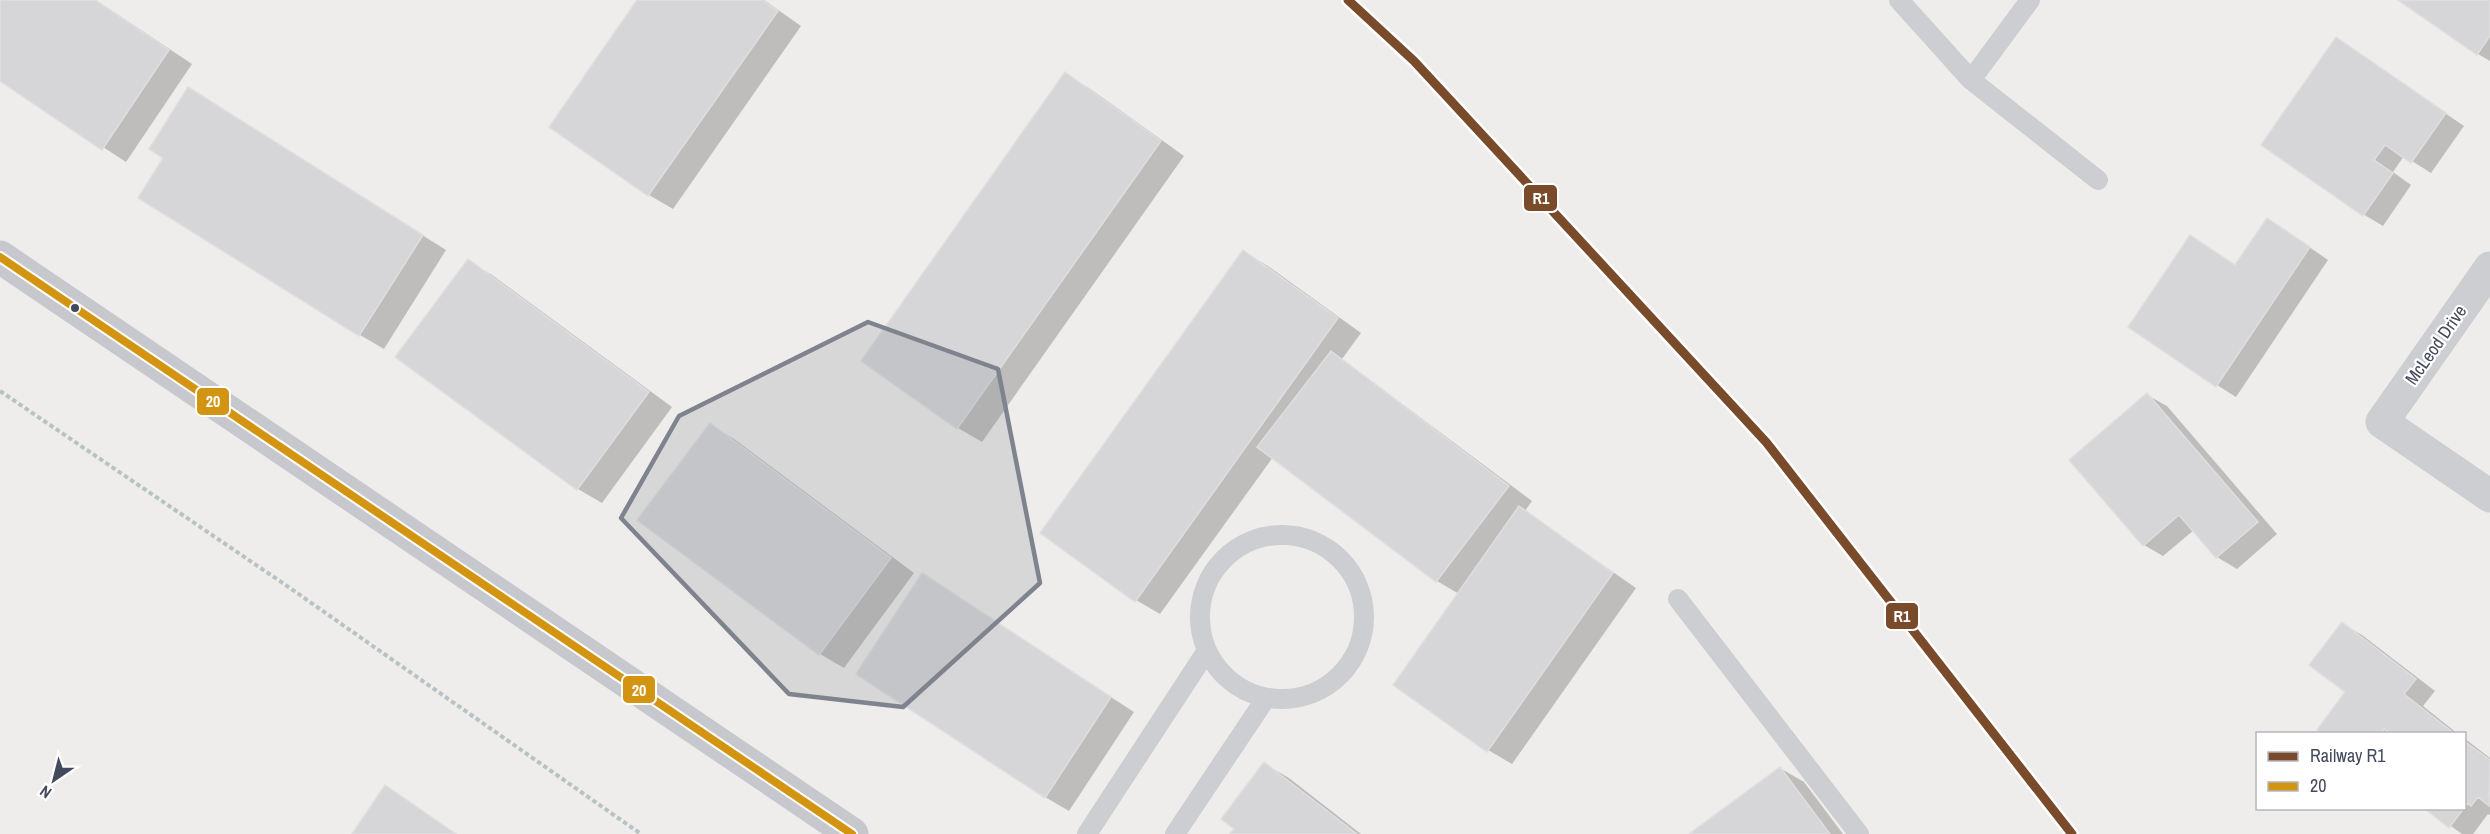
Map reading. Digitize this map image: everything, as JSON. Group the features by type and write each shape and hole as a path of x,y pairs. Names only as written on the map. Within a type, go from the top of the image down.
{"main road":[{"path":"0,257 852,834"}],"street":[{"name":"McLeod Drive","path":"2490,268 2382,422 2490,495"}],"lane":[{"path":"1899,0 1971,80 2098,180"},
{"path":"1971,80 2030,0"},
{"path":"1293,536 1320,544 1343,561 1357,583 1364,608 1363,633 1354,657 1338,678 1317,692 1292,699 1266,698 1242,689 1220,671 1206,652 1200,619 1204,590 1217,566 1238,547 1265,537 1293,536"},
{"path":"1678,599 1858,834"},
{"path":"1087,834 1206,652"},
{"path":"1175,834 1266,698"}],"path":[{"path":"0,391 290,588 641,834"}],"highlighted area":[{"path":"868,322 998,369 1040,583 903,707 789,694 621,518 679,416"}],"building":[{"path":"0,0 95,0 169,50 102,150 0,81"},
{"path":"637,0 762,0 778,11 648,196 549,127"},
{"path":"2398,0 2490,0 2490,36 2477,55"},
{"path":"2336,37 2446,113 2411,163 2385,145 2374,160 2393,173 2363,216 2261,145"},
{"path":"1065,72 1161,141 957,429 861,361"},
{"path":"188,87 423,235 359,336 138,198 163,158 149,149"},
{"path":"2267,218 2310,247 2216,387 2128,327 2190,235 2235,265"},
{"path":"1243,250 1338,318 1135,602 1040,533"},
{"path":"468,259 649,392 577,490 395,357"},
{"path":"1331,351 1509,486 1436,582 1257,447"},
{"path":"2147,393 2258,522 2216,558 2179,515 2143,546 2069,460"},
{"path":"710,423 891,558 819,655 637,520"},
{"path":"1519,506 1613,573 1487,752 1393,685"},
{"path":"922,573 1111,697 1045,798 856,674"},
{"path":"2342,622 2416,679 2404,694 2452,732 2388,732 2384,729 2382,732 2319,732 2317,730 2345,692 2309,665"},
{"path":"2466,742 2490,760 2489,806 2478,797 2471,806 2468,803 2466,806"},
{"path":"1264,762 1357,834 1230,834 1234,829 1221,819"},
{"path":"1780,767 1830,834 1689,834"},
{"path":"385,785 456,834 352,834"},
{"path":"2426,810 2462,810 2449,828"}],"rail line":[{"name":"R1","path":"1348,0 1414,61 1766,442 2072,834"}],"transit line":[{"name":"20","path":"0,257 852,834"}]}
